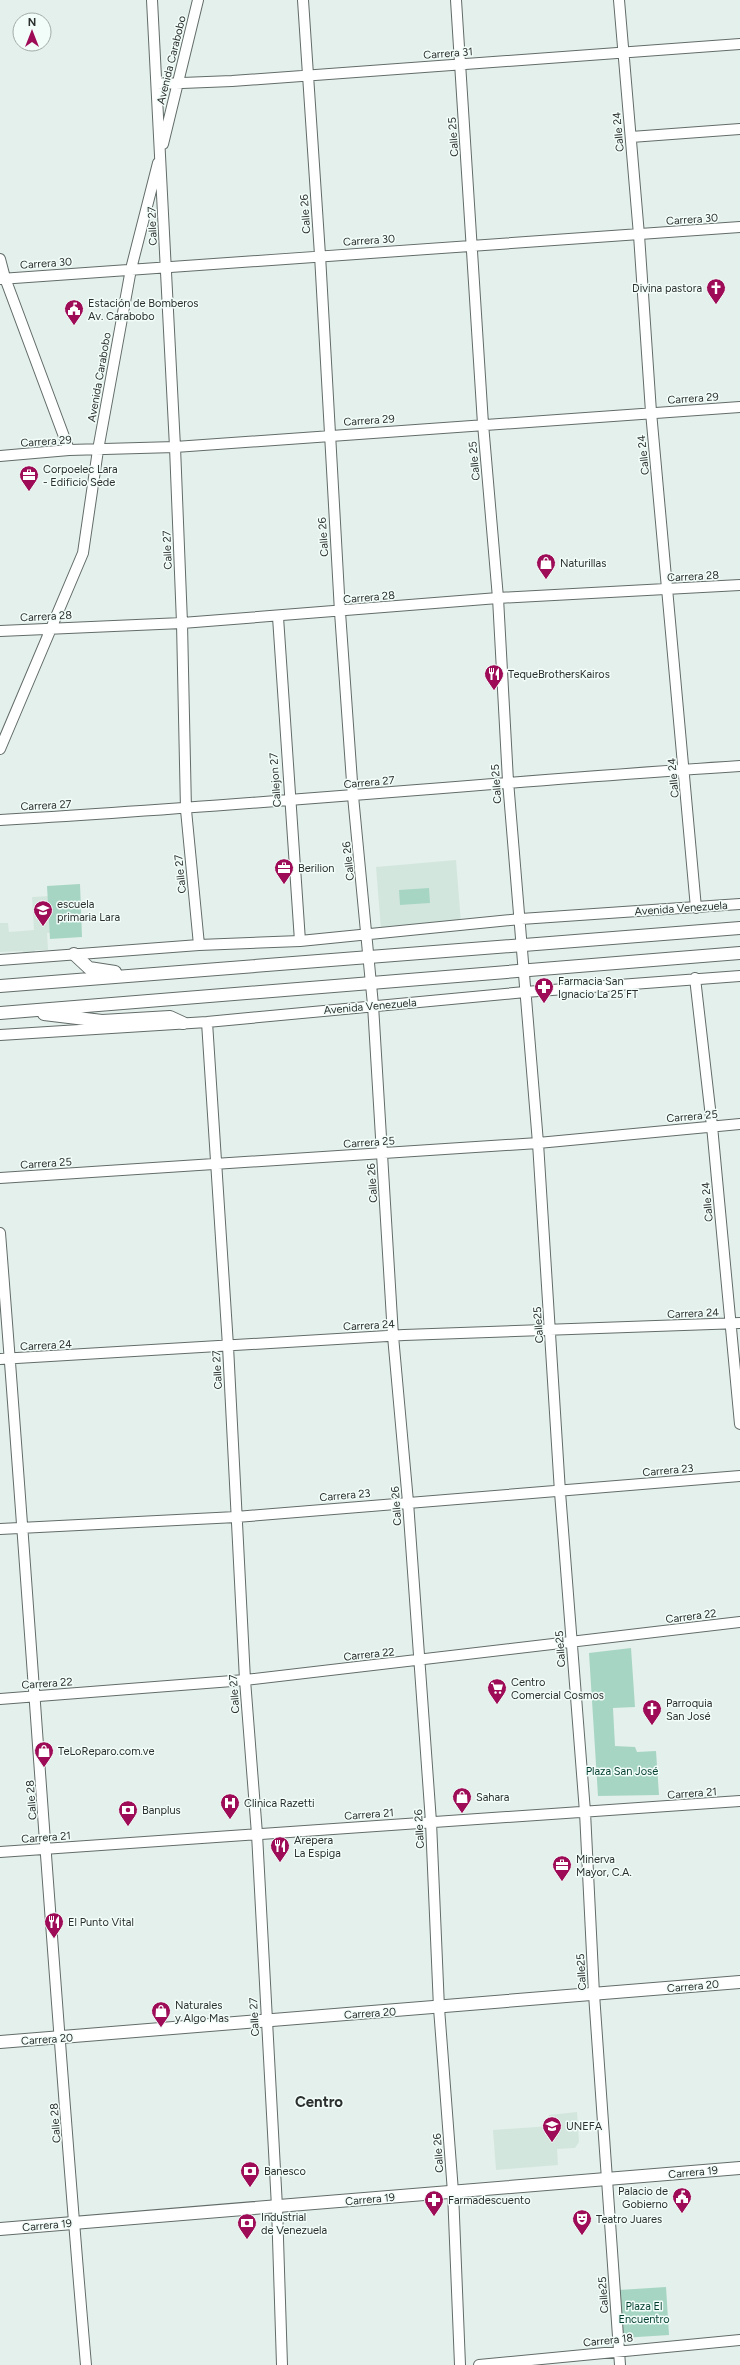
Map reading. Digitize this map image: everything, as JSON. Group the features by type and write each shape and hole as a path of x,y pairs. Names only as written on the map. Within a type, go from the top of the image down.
{"street":[{"name":"Calle 27","path":"152,0 175,447 182,623 186,810 199,945"},
{"name":"Avenida Carabobo","path":"0,749 50,627 83,553 98,450 131,269 198,0"},
{"name":"Calle 26","path":"303,0 320,255 328,435 340,612 353,796 373,1006 393,1336 408,1502 418,1661 431,1822 439,2008 453,2192 455,2287 460,2365"},
{"name":"Calle 25","path":"456,0 483,424 498,598 508,781 521,919 521,945 524,970"},
{"name":"Calle 24","path":"619,0 639,235 651,412 685,770 696,908"},
{"name":"Carrera 31","path":"157,84 178,84 740,44"},
{"path":"631,137 740,129"},
{"name":"Carrera 30","path":"2,278 166,268 320,255 639,235 740,227"},
{"path":"0,259 2,278 69,450"},
{"name":"Carrera 29","path":"0,456 69,450 175,447 651,412 740,407"},
{"name":"Carrera 28","path":"0,630 182,623 278,617 498,598 740,585"},
{"name":"Callejon 27","path":"278,617 289,801 300,941"},
{"name":"Carrera 27","path":"0,820 186,810 508,781 740,766"},
{"name":"Avenida Venezuela","path":"0,960 199,945 300,941 521,919 740,904"},
{"path":"0,986 740,928"},
{"name":"Avenida Venezuela","path":"0,1013 740,953"},
{"path":"74,954 89,968 117,972 190,967 214,969"},
{"name":"Calle25","path":"524,970 538,1143 560,1492 585,1812 594,1994 620,2365"},
{"name":"Avenida Venezuela","path":"0,1035 207,1022 525,992 695,978 740,976"},
{"name":"Calle 24","path":"695,978 735,1323 740,1424"},
{"path":"30,1010 51,1015 102,1021 170,1017 183,1023"},
{"name":"Calle 27","path":"207,1022 228,1346 245,1680 257,1834 277,2207 282,2365"},
{"name":"Carrera 25","path":"0,1178 538,1143 740,1124"},
{"name":"Calle 28","path":"0,1233 5,1359 24,1528 34,1696 86,2365"},
{"name":"Carrera 24","path":"5,1359 550,1328 735,1323"},
{"name":"Carrera 23","path":"0,1530 236,1517 408,1502 560,1492 740,1476"},
{"name":"Carrera 22","path":"0,1699 245,1680 572,1643 740,1622"},
{"name":"Carrera 21","path":"0,1852 740,1802"},
{"name":"Carrera 20","path":"0,2042 439,2008 740,1982"},
{"name":"Carrera 19","path":"0,2229 606,2181 740,2168"},
{"name":"Carrera 18","path":"479,2365 740,2340"}],"shaded area":[{"path":"456,860 461,923 381,929 376,867"},
{"name":"escuela primaria Lara","path":"50,896 53,933 47,933 48,950 35,950 35,955 24,956 23,951 0,952 0,923 8,923 9,932 34,930 32,897"},
{"path":"577,2112 579,2142 575,2148 557,2149 558,2165 496,2170 493,2130 550,2126 549,2115"}],"green space":[{"path":"80,884 82,937 50,939 47,886"},
{"path":"429,888 430,903 400,905 399,890"},
{"name":"Plaza San José","path":"631,1648 635,1707 613,1708 615,1746 635,1747 637,1752 656,1751 659,1795 598,1796 589,1653"},
{"name":"Plaza El Encuentro","path":"666,2287 669,2335 622,2338 619,2290"}],"place":[{"name":"Divina pastora","path":"716,305"},
{"name":"Estación de Bomberos Av. Carabobo","path":"74,326"},
{"name":"Corpoelec Lara - Edificio Sede","path":"29,492"},
{"name":"Naturillas","path":"546,580"},
{"name":"TequeBrothersKairos","path":"494,691"},
{"name":"Berilion","path":"284,885"},
{"name":"escuela primaria Lara","path":"43,927"},
{"name":"Farmacia San Ignacio La 25 FT","path":"544,1004"},
{"name":"Centro Comercial Cosmos","path":"497,1705"},
{"name":"Parroquia San José","path":"652,1726"},
{"name":"TeLoReparo.com.ve","path":"44,1768"},
{"name":"Sahara","path":"462,1814"},
{"name":"Clinica Razetti","path":"230,1820"},
{"name":"Banplus","path":"128,1827"},
{"name":"Arepera La Espiga","path":"280,1863"},
{"name":"Minerva Mayor, C.A.","path":"562,1882"},
{"name":"El Punto Vital","path":"54,1939"},
{"name":"Naturales y Algo Mas","path":"161,2028"},
{"name":"UNEFA","path":"552,2143"},
{"name":"Banesco","path":"250,2188"},
{"name":"Palacio de Gobierno","path":"682,2214"},
{"name":"Farmadescuento","path":"434,2217"},
{"name":"Teatro Juares","path":"582,2236"},
{"name":"Industrial de Venezuela","path":"247,2240"}],"district":[{"name":"Centro","path":"319,2102"}]}
